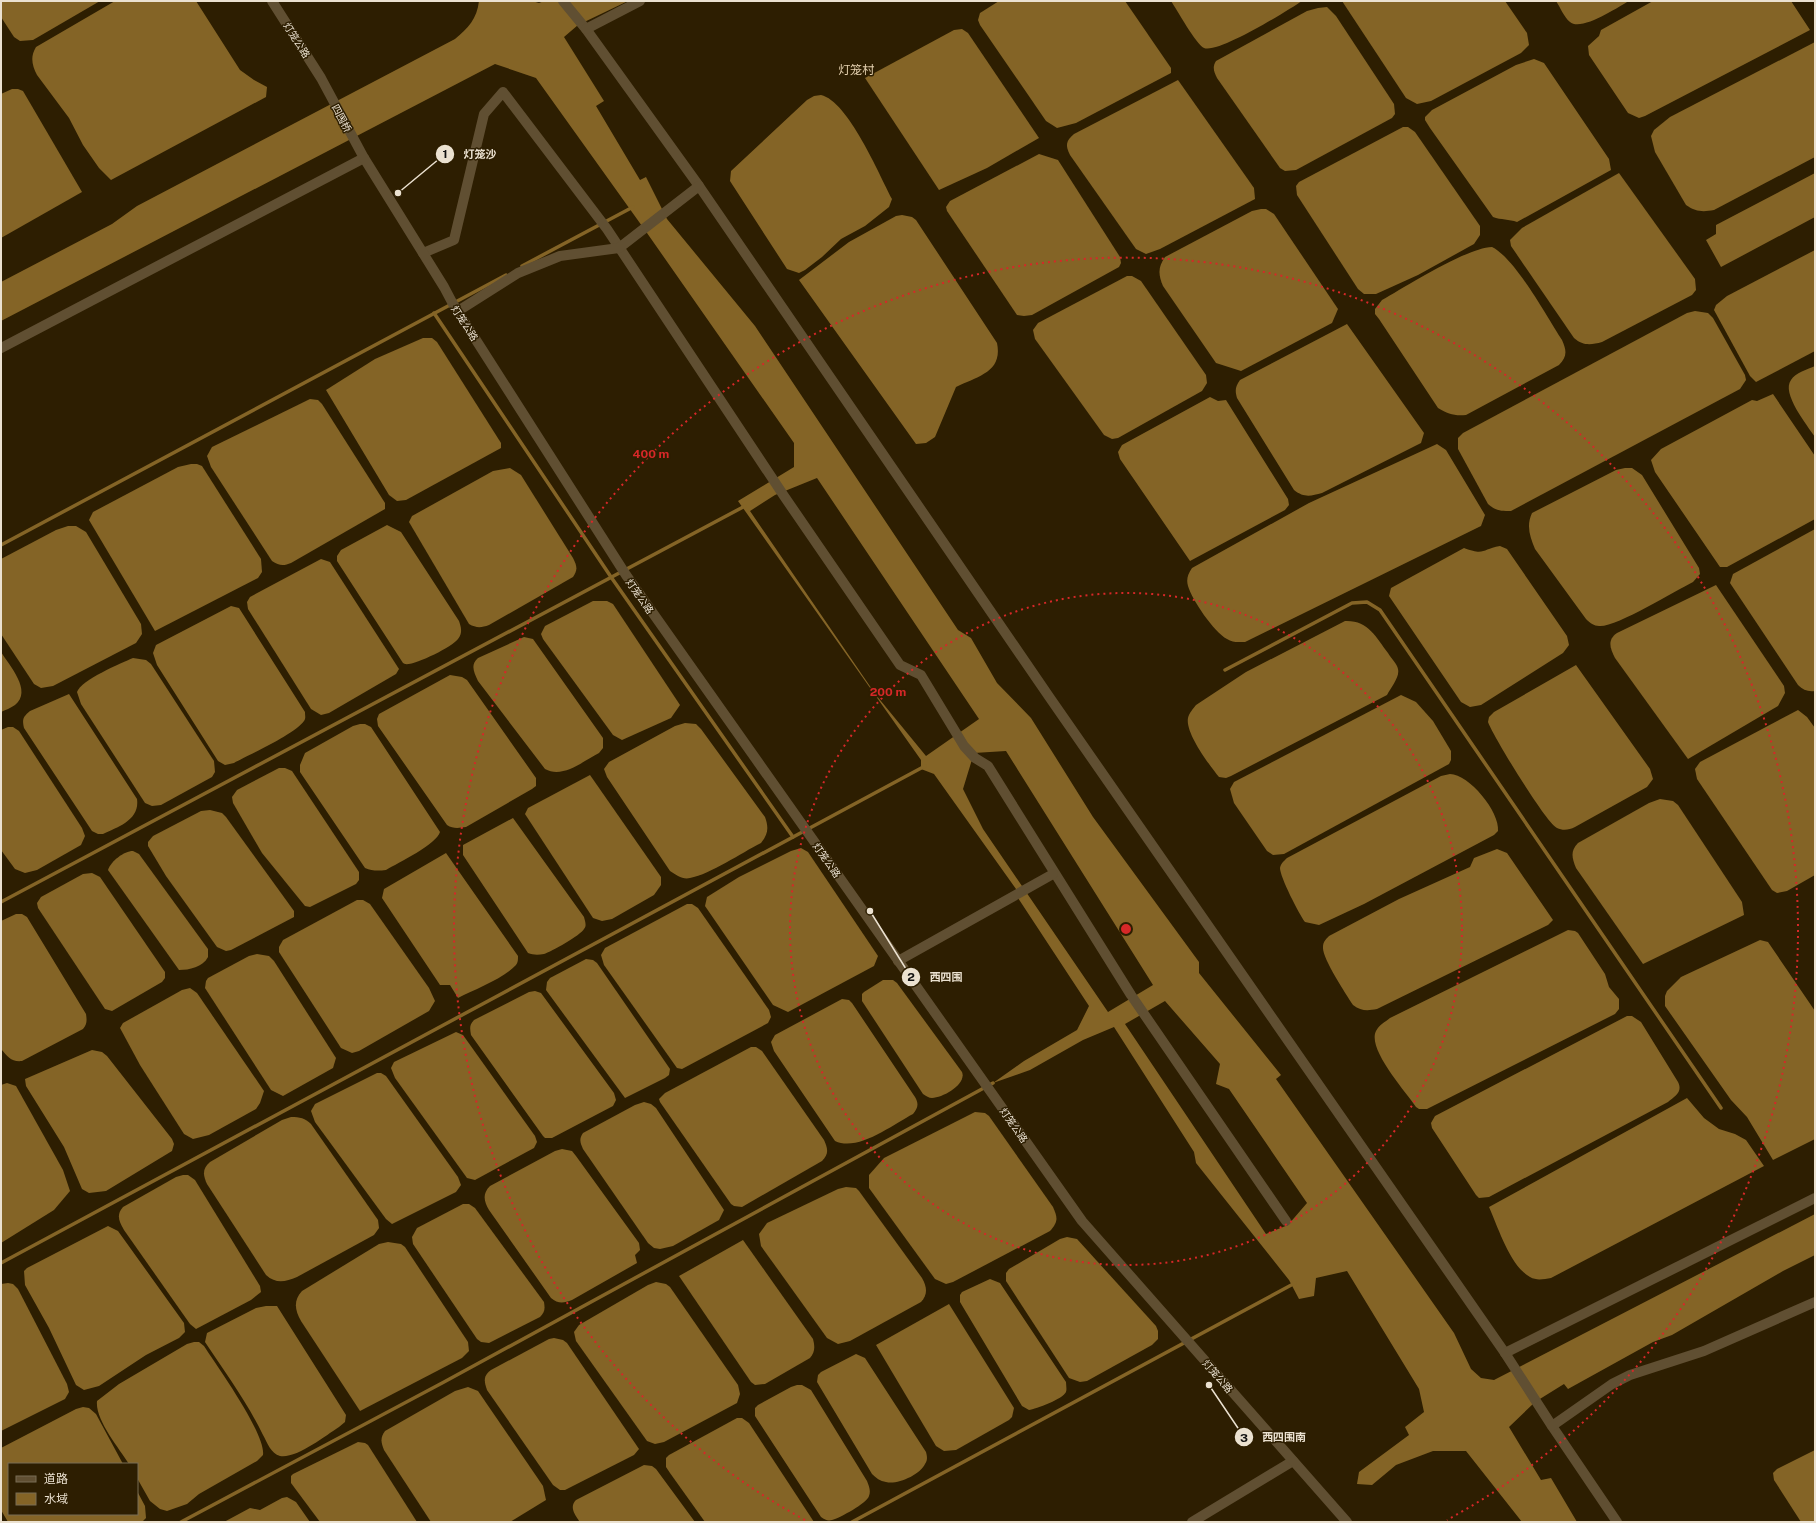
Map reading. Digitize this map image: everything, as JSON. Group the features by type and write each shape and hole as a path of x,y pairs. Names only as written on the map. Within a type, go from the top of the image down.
{"street":[{"name":"灯笼公路","path":"272,1 321,78"},
{"path":"563,1 586,29 699,186 1045,691 1505,1353 1617,1522"},
{"path":"586,29 640,1"},
{"name":"四围桥","path":"321,78 364,158"},
{"path":"423,253 454,240 484,114 503,92 607,229 771,477 900,665 921,675 964,746 975,758 988,766 1131,995 1286,1221"},
{"name":"灯笼公路","path":"364,158 444,287 455,308 619,565 1082,1221 1346,1522"},
{"path":"1,348 364,158"},
{"path":"455,308 518,273 560,256 619,248 699,186"},
{"path":"898,961 1053,874"},
{"path":"1505,1353 1815,1198"},
{"path":"1552,1426 1612,1384 1630,1375 1704,1351 1815,1302"},
{"path":"1192,1522 1293,1461"}],"water":[{"path":"1,1 100,1 33,40 20,41 14,37 1,17"},
{"path":"115,1 196,1 240,70 267,87 266,97 111,180 99,168 83,145 69,118 37,75 32,58 36,47"},
{"path":"479,1 532,1 539,3 544,1 628,1 578,25 564,37 604,101 596,106 640,180 646,177 667,219 755,326 958,630 971,638 997,683 1031,718 1093,817 1199,962 1199,973 1281,1075 1276,1079 1454,1333 1471,1369 1481,1378 1494,1380 1815,1214 1815,1255 1783,1271 1672,1335 1653,1342 1568,1389 1564,1384 1535,1402 1509,1427 1541,1480 1551,1478 1577,1522 1522,1522 1466,1451 1433,1451 1396,1465 1372,1485 1357,1484 1359,1472 1409,1435 1405,1427 1424,1412 1419,1389 1347,1271 1316,1278 1314,1296 1299,1299 1289,1280 1196,1163 1194,1152 1114,1027 1083,1040 1030,1070 993,1083 1024,1061 1077,1030 1089,1006 1018,898 1016,889 934,774 921,769 921,760 738,501 794,467 794,443 536,78 495,64 1,321 1,282 112,224 137,206 455,39 471,23","holes":["817,478 979,719 926,756 876,695 750,511 775,495","1006,751 1153,985 1108,1012 983,829 963,789 974,753","1165,1001 1220,1064 1216,1084 1229,1089 1307,1203 1288,1225 1266,1234 1125,1024"]},
{"path":"999,1 1125,1 1171,68 1171,73 1076,123 1057,128 1046,121 980,25 978,20 980,13"},
{"path":"1171,1 1302,1 1253,30 1223,45 1212,48 1204,48 1192,34"},
{"path":"1342,1 1505,1 1527,33 1529,45 1521,53 1431,101 1417,104 1406,98"},
{"path":"1556,1 1629,1 1600,18 1582,24 1575,24 1568,20"},
{"path":"1653,1 1791,1 1810,30 1639,118 1628,113 1589,55 1588,46 1599,36 1601,30"},
{"path":"1327,7 1336,16 1394,104 1395,114 1392,118 1296,170 1285,171 1280,168 1217,78 1214,72 1214,65 1216,61 1307,11"},
{"path":"962,29 968,33 1039,138 987,168 939,190 865,78 954,30"},
{"path":"1815,42 1815,157 1714,210 1700,211 1686,205 1655,152 1651,136 1654,130 1670,117"},
{"path":"1534,59 1544,63 1609,159 1611,170 1517,222 1493,217 1430,128 1425,120 1425,117 1432,110 1516,65"},
{"path":"1178,80 1254,188 1255,199 1160,249 1146,254 1136,249 1070,155 1067,148 1067,143 1074,134"},
{"path":"12,89 23,91 82,192 1,238 1,94"},
{"path":"821,95 831,100 842,110 852,124 862,140 892,199 889,207 865,226 841,239 822,257 799,273 787,269 730,181 731,171 807,100 814,96"},
{"path":"1403,127 1408,127 1415,132 1480,226 1480,235 1474,244 1418,275 1376,294 1364,294 1358,289 1297,195 1296,186 1299,182"},
{"path":"1039,154 1058,160 1120,257 1121,263 1119,267 1032,315 1024,316 1017,315 947,211 946,207 950,201"},
{"path":"1619,173 1695,279 1696,290 1692,295 1602,342 1584,344 1574,338 1511,246 1510,240 1522,228"},
{"path":"1815,173 1815,217 1721,267 1706,240 1716,234 1716,225"},
{"path":"1266,209 1274,214 1338,309 1332,323 1241,371 1216,363 1163,286 1160,278 1160,271 1161,264 1165,257 1252,211"},
{"path":"902,215 912,217 916,220 997,343 998,353 996,361 987,372 956,387 935,437 926,443 916,444 799,280 849,242 896,216"},
{"path":"1492,247 1501,253 1511,263 1530,289 1562,340 1565,347 1565,356 1559,365 1466,415 1451,414 1438,408 1375,314 1375,309 1382,300 1452,261 1481,249"},
{"path":"1815,250 1815,351 1756,382 1750,376 1714,310 1716,305 1727,296"},
{"path":"1127,276 1132,276 1141,281 1206,375 1207,383 1202,391 1118,438 1112,439 1104,435 1035,339 1033,330 1038,323"},
{"path":"1695,311 1708,313 1713,318 1745,375 1746,380 1740,389 1511,511 1499,510 1488,504 1458,449 1458,438 1463,433 1687,313"},
{"path":"1347,324 1424,433 1421,443 1322,493 1304,495 1294,490 1237,398 1236,387 1240,380"},
{"path":"423,338 432,338 437,342 501,443 501,448 406,500 397,501 389,495 326,390 375,359"},
{"path":"1815,366 1815,437 1796,409 1789,393 1789,386 1795,375"},
{"path":"1773,394 1815,456 1815,519 1727,567 1720,567 1655,472 1651,460 1661,449 1752,400 1757,401"},
{"path":"1210,397 1218,401 1226,400 1288,499 1289,505 1285,510 1190,561 1120,459 1118,452 1122,445"},
{"path":"310,399 318,400 322,404 385,503 385,509 291,563 279,565 272,561 211,467 207,456 212,447"},
{"path":"1437,444 1446,450 1485,515 1481,526 1245,642 1233,642 1227,639 1210,623 1194,599 1188,586 1187,581 1189,572 1192,568 1309,503"},
{"path":"191,464 202,466 261,559 262,572 258,578 155,631 89,520 93,512 178,467"},
{"path":"510,468 521,475 573,558 576,566 576,572 573,577 489,625 476,627 469,624 409,522 412,516 493,471"},
{"path":"1632,468 1642,475 1699,568 1700,574 1693,582 1645,608 1618,621 1607,625 1597,626 1586,619 1535,549 1530,536 1529,522 1532,513 1616,470"},
{"path":"387,525 401,532 459,621 461,628 460,637 448,647 410,664 403,663 337,561 337,556 341,550"},
{"path":"68,526 76,526 86,532 141,624 142,634 136,643 53,686 41,688 34,684 1,634 1,559 56,530"},
{"path":"1815,529 1815,691 1808,691 1798,685 1730,583 1733,574"},
{"path":"1500,546 1507,549 1567,636 1569,645 1563,653 1481,705 1470,707 1461,702 1389,596 1391,588 1464,548 1480,552"},
{"path":"321,559 330,562 399,669 396,674 329,713 321,715 311,709 248,609 247,602 250,597"},
{"path":"1716,585 1784,686 1785,693 1778,706 1688,759 1615,658 1610,644 1612,638 1617,633"},
{"path":"593,601 607,601 613,604 680,705 671,718 622,740 613,735 543,639 541,634 545,626"},
{"path":"231,606 239,608 305,712 305,719 299,726 282,738 234,763 225,765 218,761 157,665 153,653 156,645"},
{"path":"1345,621 1353,621 1366,626 1396,665 1398,675 1387,695 1231,776 1226,778 1219,777 1199,749 1190,732 1188,718 1196,705 1246,672"},
{"path":"524,637 533,639 603,738 603,748 599,753 573,768 559,772 552,772 545,769 478,681 474,672 473,666 478,658"},
{"path":"1,652 18,678 22,693 20,699 15,705 1,712"},
{"path":"133,658 146,660 151,664 214,761 215,772 212,777 161,805 152,806 145,803 81,704 77,692 80,687 93,677"},
{"path":"1576,665 1650,769 1653,779 1647,787 1575,827 1564,830 1557,828 1551,823 1542,811 1509,760 1488,722 1489,717 1494,712"},
{"path":"450,675 462,677 467,680 536,778 536,786 532,789 466,827 458,828 447,825 378,726 377,719 379,714"},
{"path":"69,694 137,799 137,806 132,817 127,822 103,834 98,834 92,831 24,728 24,718 30,711"},
{"path":"1401,695 1416,702 1433,721 1451,751 1451,760 1449,764 1284,854 1273,855 1267,851 1234,803 1230,789 1234,782"},
{"path":"1798,710 1807,717 1815,728 1815,875 1787,891 1777,893 1772,890 1697,779 1695,769 1700,762"},
{"path":"685,723 696,724 701,729 765,817 767,824 766,834 761,843 716,868 698,876 687,878 680,877 670,871 607,777 604,769 609,762 675,726"},
{"path":"365,724 371,727 440,832 432,842 425,847 386,870 370,870 365,868 300,772 300,765 305,753 353,726"},
{"path":"8,727 13,727 19,731 82,828 85,836 81,845 37,870 25,873 15,869 1,850 1,730"},
{"path":"279,768 285,768 292,771 359,872 359,880 356,884 310,907 305,906 262,853 233,803 232,797 237,790"},
{"path":"1450,774 1466,780 1482,795 1494,814 1498,831 1494,835 1364,904 1319,925 1305,922 1294,904 1283,879 1280,868 1284,861 1287,858 1441,776"},
{"path":"590,775 661,877 661,885 654,895 612,919 602,921 593,918 525,814 528,808"},
{"path":"1660,799 1673,801 1678,805 1742,902 1744,915 1643,964 1576,868 1573,852 1578,843 1649,803"},
{"path":"210,810 222,813 226,817 294,911 294,917 231,950 226,951 217,947 166,876 148,846 148,842 153,836 201,811"},
{"path":"513,818 584,917 586,925 582,932 559,947 544,954 536,955 528,953 463,855 463,845"},
{"path":"801,848 808,852 878,956 874,966 788,1012 773,1005 705,906 707,897 739,877 791,851"},
{"path":"1497,849 1507,853 1553,920 1548,925 1377,1009 1364,1010 1353,1005 1326,959 1323,947 1327,938 1399,899 1470,867 1474,858"},
{"path":"129,851 139,854 208,949 208,957 199,966 191,969 179,970 108,870 118,857"},
{"path":"446,853 518,956 516,965 504,975 458,998 450,985 440,985 382,898 384,889"},
{"path":"92,873 100,877 165,972 165,978 162,982 112,1011 105,1009 38,908 37,903 41,897 83,874"},
{"path":"357,900 363,900 370,904 429,988 435,1001 429,1011 359,1051 352,1053 341,1048 279,952 279,947 283,940"},
{"path":"687,904 692,904 698,908 769,1010 771,1017 768,1023 682,1069 677,1068 604,965 601,955 605,948"},
{"path":"16,914 22,914 27,917 86,1014 87,1019 83,1029 22,1061 12,1060 1,1049 1,921"},
{"path":"1568,930 1578,933 1605,974 1609,987 1619,999 1619,1009 1615,1014 1427,1109 1419,1109 1416,1107 1388,1070 1382,1059 1375,1039 1376,1031 1379,1027 1390,1018"},
{"path":"1760,940 1768,942 1815,1011 1815,1139 1773,1160 1747,1117 1731,1100 1665,1006 1665,996 1667,991 1681,977"},
{"path":"257,954 269,956 274,961 336,1058 333,1068 283,1096 271,1090 205,988 208,978 249,956"},
{"path":"586,959 593,960 597,963 670,1069 669,1075 665,1078 625,1098 546,990 547,982 550,978"},
{"path":"883,980 893,980 897,983 962,1072 963,1077 961,1081 953,1090 942,1096 932,1098 923,1094 862,1001 862,994 864,992"},
{"path":"190,988 197,993 264,1091 260,1103 256,1109 209,1135 193,1139 184,1134 140,1065 120,1028 123,1023 182,990"},
{"path":"535,991 541,993 614,1093 616,1100 613,1106 552,1138 545,1138 543,1136 471,1035 470,1031 474,1020 529,992"},
{"path":"842,999 849,1000 852,1003 917,1102 917,1108 913,1114 875,1136 854,1143 835,1141 774,1051 771,1042 775,1035"},
{"path":"1627,1016 1632,1016 1641,1022 1678,1082 1680,1088 1678,1094 1668,1102 1489,1197 1479,1198 1432,1128 1431,1123 1435,1116"},
{"path":"456,1032 463,1035 535,1136 537,1142 534,1148 475,1180 467,1178 395,1078 391,1068 394,1062"},
{"path":"751,1047 756,1047 762,1051 824,1140 827,1151 826,1156 822,1161 742,1207 731,1204 659,1099 665,1093"},
{"path":"92,1050 102,1052 107,1056 172,1139 174,1144 172,1151 106,1191 89,1193 82,1189 64,1147 26,1086 25,1079"},
{"path":"377,1073 381,1073 386,1076 458,1177 461,1185 456,1192 392,1224 386,1219 315,1122 311,1111 315,1104"},
{"path":"7,1083 16,1086 63,1170 70,1191 54,1210 1,1243 1,1085"},
{"path":"1687,1098 1704,1118 1719,1129 1735,1134 1746,1140 1764,1166 1551,1278 1535,1279 1523,1272 1516,1264 1505,1245 1489,1207"},
{"path":"644,1102 651,1104 656,1108 724,1210 719,1220 673,1246 660,1249 654,1248 648,1243 583,1149 580,1141 583,1133 635,1105"},
{"path":"975,1112 985,1113 989,1116 1053,1207 1056,1214 1056,1220 1055,1225 1050,1231 953,1282 946,1284 935,1279 869,1188 869,1175 884,1158"},
{"path":"291,1117 302,1118 311,1124 378,1220 379,1228 374,1235 297,1277 277,1281 266,1275 207,1184 204,1170 210,1162 282,1120"},
{"path":"562,1149 572,1151 576,1156 639,1243 640,1250 635,1255 637,1263 566,1302 556,1301 551,1298 489,1210 485,1198 487,1189 490,1186 555,1151"},
{"path":"188,1175 195,1180 260,1286 261,1292 251,1300 196,1329 190,1324 124,1230 119,1218 123,1207 176,1177"},
{"path":"846,1187 856,1188 859,1191 922,1278 926,1290 925,1296 921,1302 850,1341 838,1344 827,1338 761,1246 759,1234 767,1223 838,1189"},
{"path":"463,1204 469,1204 475,1208 544,1302 543,1314 540,1317 489,1343 481,1342 477,1339 413,1244 412,1237 417,1228"},
{"path":"108,1226 118,1231 184,1323 185,1332 179,1338 146,1355 99,1386 84,1390 76,1385 49,1328 25,1285 24,1271 27,1268"},
{"path":"1067,1237 1077,1239 1156,1326 1158,1331 1158,1339 1152,1345 1087,1381 1080,1382 1069,1378 1006,1281 1006,1273 1009,1269 1060,1239"},
{"path":"743,1240 813,1339 814,1344 814,1351 810,1358 765,1384 755,1385 751,1382 679,1276"},
{"path":"388,1242 401,1244 405,1247 468,1342 469,1351 462,1358 360,1411 301,1321 297,1313 296,1302 302,1291 379,1244"},
{"path":"990,1279 1000,1283 1066,1382 1066,1392 1055,1401 1029,1410 1022,1406 960,1302 960,1295 962,1292"},
{"path":"656,1282 666,1284 670,1287 738,1385 740,1394 737,1403 664,1442 655,1444 647,1441 576,1341 574,1332 579,1325 648,1285"},
{"path":"1,1284 13,1284 18,1289 67,1384 69,1392 65,1399 1,1431"},
{"path":"949,1304 1014,1408 1012,1417 1009,1420 956,1450 944,1451 936,1446 876,1345"},
{"path":"277,1306 346,1415 345,1422 339,1427 302,1451 287,1456 280,1456 274,1453 243,1399 205,1342 207,1333 256,1308"},
{"path":"554,1338 563,1340 567,1343 639,1449 634,1455 565,1490 560,1490 553,1485 487,1390 485,1381 485,1377 491,1370 549,1339"},
{"path":"199,1342 204,1346 240,1400 257,1432 262,1445 263,1455 257,1461 199,1494 187,1504 167,1511 160,1509 150,1501 138,1480 138,1463 128,1463 108,1434 97,1409 97,1401 119,1384 187,1344"},
{"path":"856,1354 865,1358 926,1452 927,1461 922,1468 902,1481 891,1483 886,1482 878,1479 872,1474 817,1382 818,1375 821,1372"},
{"path":"797,1385 802,1385 811,1390 867,1481 869,1487 869,1496 864,1502 836,1519 826,1520 821,1517 755,1416 755,1408 758,1405"},
{"path":"468,1387 478,1391 543,1486 546,1500 510,1522 431,1522 382,1445 383,1433 385,1431 455,1391"},
{"path":"83,1407 89,1408 96,1414 122,1463 8,1463 8,1515 138,1515 138,1493 145,1506 146,1518 142,1522 8,1522 1,1510 1,1448 76,1409"},
{"path":"737,1418 742,1418 749,1423 814,1522 705,1522 666,1467 666,1458"},
{"path":"358,1442 368,1445 417,1522 320,1522 291,1483 291,1476 293,1474"},
{"path":"1815,1450 1815,1522 1801,1522 1774,1480 1773,1473 1777,1469"},
{"path":"644,1465 652,1466 656,1469 695,1522 580,1522 573,1508 576,1500"},
{"path":"287,1497 296,1502 310,1522 224,1522 250,1508 260,1510 282,1498"}],"waterway":[{"path":"522,266 633,207"},
{"path":"1,545 506,275"},
{"path":"434,313 611,577 793,837"},
{"path":"1,902 745,506"},
{"path":"1225,670 1352,603 1367,602 1380,610 1721,1108"},
{"path":"1,1263 925,766"},
{"path":"181,1522 444,1382 993,1083"},
{"path":"852,1522 1295,1283"}],"place":[{"name":"灯笼沙","path":"398,193"},
{"name":"西四围","path":"870,911"},
{"name":"西四围南","path":"1209,1385"}],"district":[{"name":"灯笼村","path":"856,70"}]}
